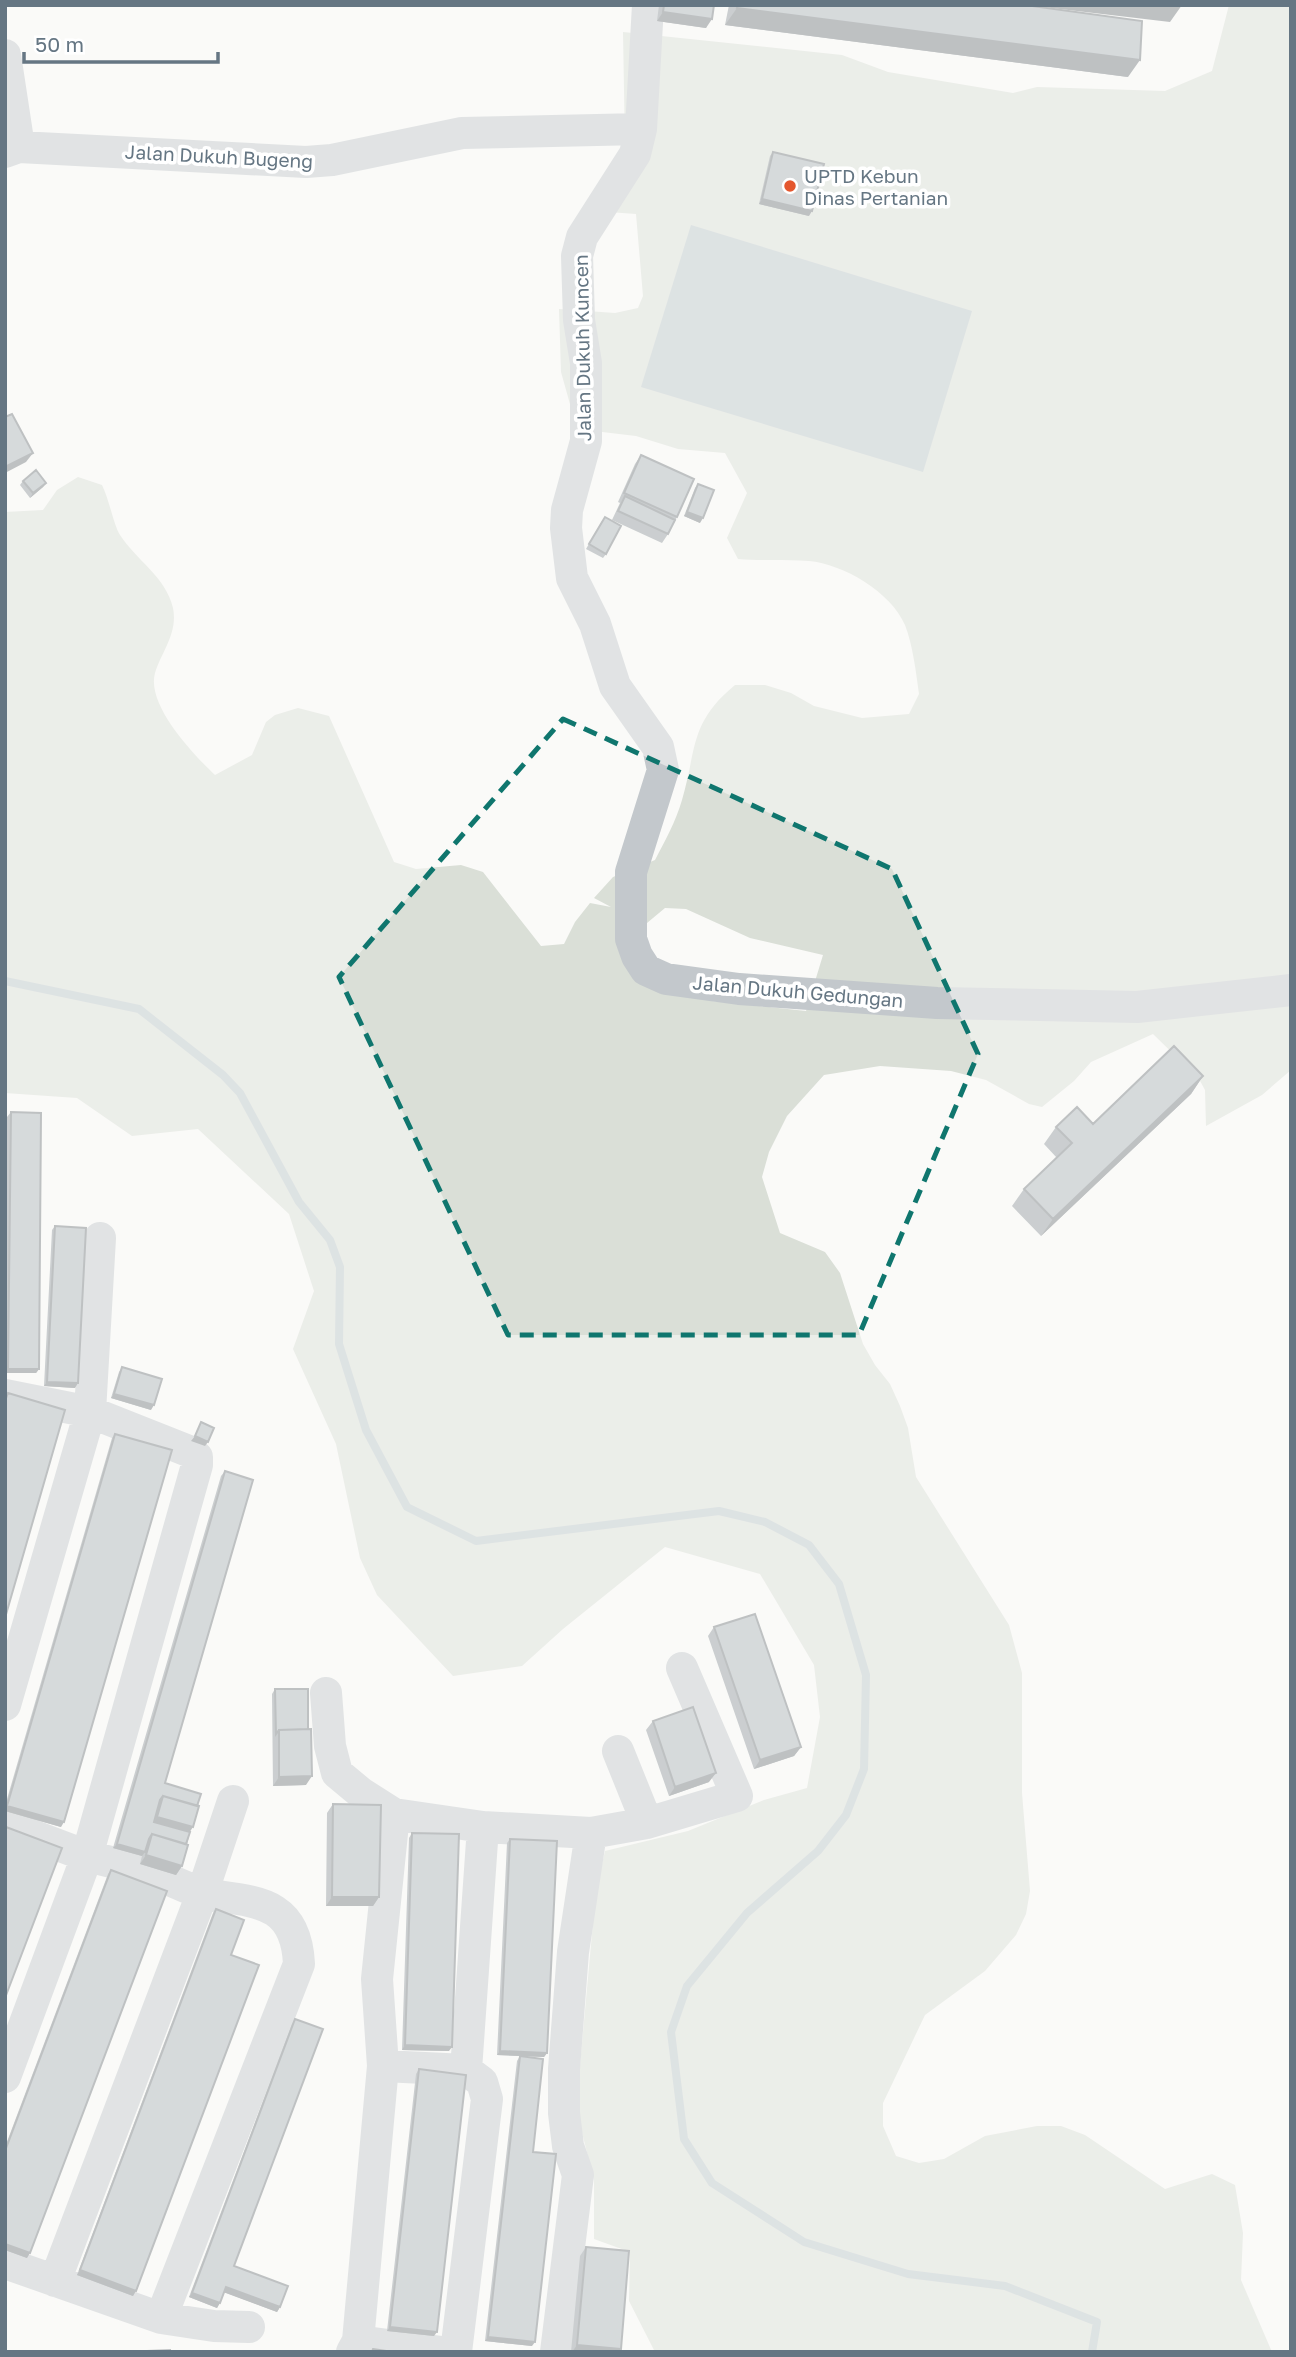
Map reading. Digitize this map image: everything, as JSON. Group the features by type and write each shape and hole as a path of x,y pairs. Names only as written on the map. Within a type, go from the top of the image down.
{"street":[{"name":"Jalan Dukuh Kuncen","path":"572,578 567,548 567,510 586,441 586,363 579,320 577,256 582,237 635,154 641,129 648,5"},
{"path":"5,55 12,149"},
{"name":"Jalan Dukuh Bugeng","path":"12,149 306,162 332,160 462,133 641,129"},
{"name":"Jalan Dukuh Gedungan","path":"572,578 595,624 615,686 658,747 661,760 660,785 631,872 629,890 631,939 646,970 666,979 738,989 937,1003 1137,1007 1291,990"},
{"path":"5,1706 90,1412 100,1238"},
{"path":"5,1395 90,1412 191,1452 197,1457 197,1465 87,1856 5,2077"},
{"path":"326,1693 330,1746 337,1773 361,1793 394,1814 483,1826 591,1833 647,1823 737,1796 682,1668"},
{"path":"618,1751 647,1823"},
{"path":"55,2281 202,1894 233,1801"},
{"path":"394,1814 377,1979 383,2066 355,2346 429,2351"},
{"path":"5,1825 87,1856 151,1872 202,1894 264,1904 282,1913 294,1930 299,1964 160,2318"},
{"path":"466,2070 483,1826"},
{"path":"556,2352 579,2175 568,2146 564,2113 564,2069 573,1952 591,1833"},
{"path":"383,2066 466,2070 482,2082 487,2099 456,2352"},
{"path":"5,2263 160,2318 214,2326 249,2327"}],"highlighted area":[{"path":"563,719 892,869 978,1054 859,1335 508,1335 339,977"}],"shaded area":[{"path":"1229,5 1291,5 1291,1070 1262,1095 1206,1126 1205,1090 1199,1079 1153,1034 1091,1062 1074,1081 1042,1107 1029,1104 986,1080 951,1071 880,1066 824,1075 787,1116 769,1152 762,1177 780,1233 825,1252 840,1273 863,1344 890,1384 900,1406 908,1428 916,1477 1009,1625 1022,1673 1022,1793 1030,1891 1026,1914 1016,1935 985,1971 925,2015 883,2103 883,2126 896,2156 919,2163 944,2159 985,2136 1037,2126 1061,2126 1085,2135 1165,2189 1212,2174 1235,2185 1243,2233 1241,2280 1272,2352 655,2352 629,2301 630,2252 594,2239 594,2180 576,2109 596,1890 605,1851 688,1831 764,1800 807,1788 820,1717 814,1665 760,1574 665,1547 563,1629 522,1666 453,1676 377,1595 360,1558 336,1444 293,1349 314,1291 289,1214 198,1129 132,1136 77,1098 5,1093 5,512 43,510 57,490 78,477 102,485 120,535 164,587 173,608 173,626 155,673 154,686 158,700 164,714 184,742 215,775 252,755 266,722 275,715 298,708 329,716 394,862 416,869 461,865 483,872 541,946 564,944 575,922 590,903 611,907 594,898 613,877 655,860 680,808 702,725 709,712 735,685 765,685 791,693 814,706 862,718 909,714 919,694 905,625 889,601 877,591 851,574 822,563 738,559 727,538 747,493 725,453 678,449 636,436 577,429 561,372 559,309 615,313 638,308 643,296 636,214 581,210 625,146 623,32 842,55 888,72 1013,93 1037,87 1165,91 1212,71","holes":["665,908 686,909 750,938 823,955 806,1011 712,1001 623,943"]},
{"path":"691,225 972,311 923,472 641,387"}],"building":[{"path":"664,5 714,5 712,19 663,12"},
{"path":"738,5 1025,5 1142,21 1140,60 737,8"},
{"name":"UPTD Kebun Dinas Pertanian","path":"773,152 824,164 812,211 762,199"},
{"path":"12,414 33,453 5,467 5,417"},
{"path":"641,455 694,479 677,517 624,493"},
{"path":"36,470 46,483 33,493 23,481"},
{"path":"698,484 714,490 703,518 687,512"},
{"path":"625,496 675,520 668,534 618,511"},
{"path":"605,517 621,526 606,554 589,544"},
{"path":"1174,1046 1203,1076 1053,1219 1024,1189 1072,1143 1056,1127 1077,1107 1093,1124"},
{"path":"11,1112 41,1113 39,1369 8,1369"},
{"path":"55,1226 86,1228 78,1383 47,1382"},
{"path":"122,1367 162,1379 154,1405 114,1394"},
{"path":"8,1393 65,1410 5,1618 5,1401"},
{"path":"201,1422 214,1428 208,1442 195,1436"},
{"path":"115,1434 172,1450 64,1822 7,1806"},
{"path":"225,1471 253,1480 165,1783 201,1794 197,1806 163,1796 154,1822 190,1832 186,1844 152,1834 145,1852 117,1844"},
{"path":"755,1614 801,1747 760,1760 714,1627"},
{"path":"275,1689 308,1689 308,1729 279,1730 276,1734"},
{"path":"693,1707 716,1773 675,1787 653,1721"},
{"path":"311,1729 312,1776 279,1777 279,1730"},
{"path":"163,1796 199,1806 193,1827 157,1817"},
{"path":"333,1804 381,1805 379,1897 332,1897"},
{"path":"6,1827 62,1848 5,1998 5,1829"},
{"path":"412,1833 459,1834 452,2047 405,2045"},
{"path":"152,1834 188,1845 182,1866 146,1855"},
{"path":"510,1839 557,1841 547,2053 500,2051"},
{"path":"111,1870 167,1891 30,2253 5,2244 5,2151"},
{"path":"216,1909 244,1920 231,1955 259,1965 136,2291 80,2270"},
{"path":"295,2019 323,2029 234,2266 288,2286 280,2307 226,2287 220,2303 192,2293"},
{"path":"520,2056 543,2059 533,2152 556,2154 535,2342 488,2337"},
{"path":"419,2069 466,2075 437,2332 390,2327"},
{"path":"586,2247 629,2251 621,2349 577,2345"},
{"path":"373,2349 393,2352 372,2352"},
{"path":"170,2350 170,2352 122,2352"}],"waterway":[{"path":"5,981 139,1009 223,1075 240,1093 299,1202 330,1240 340,1267 339,1344 366,1430 407,1507 476,1541 719,1511 765,1522 809,1545 839,1584 866,1675 864,1769 846,1815 818,1851 747,1913 687,1986 671,2032 684,2139 712,2183 804,2242 908,2274 1005,2286 1097,2322 1092,2352"}],"place":[{"name":"UPTD Kebun Dinas Pertanian","path":"790,186"}]}
